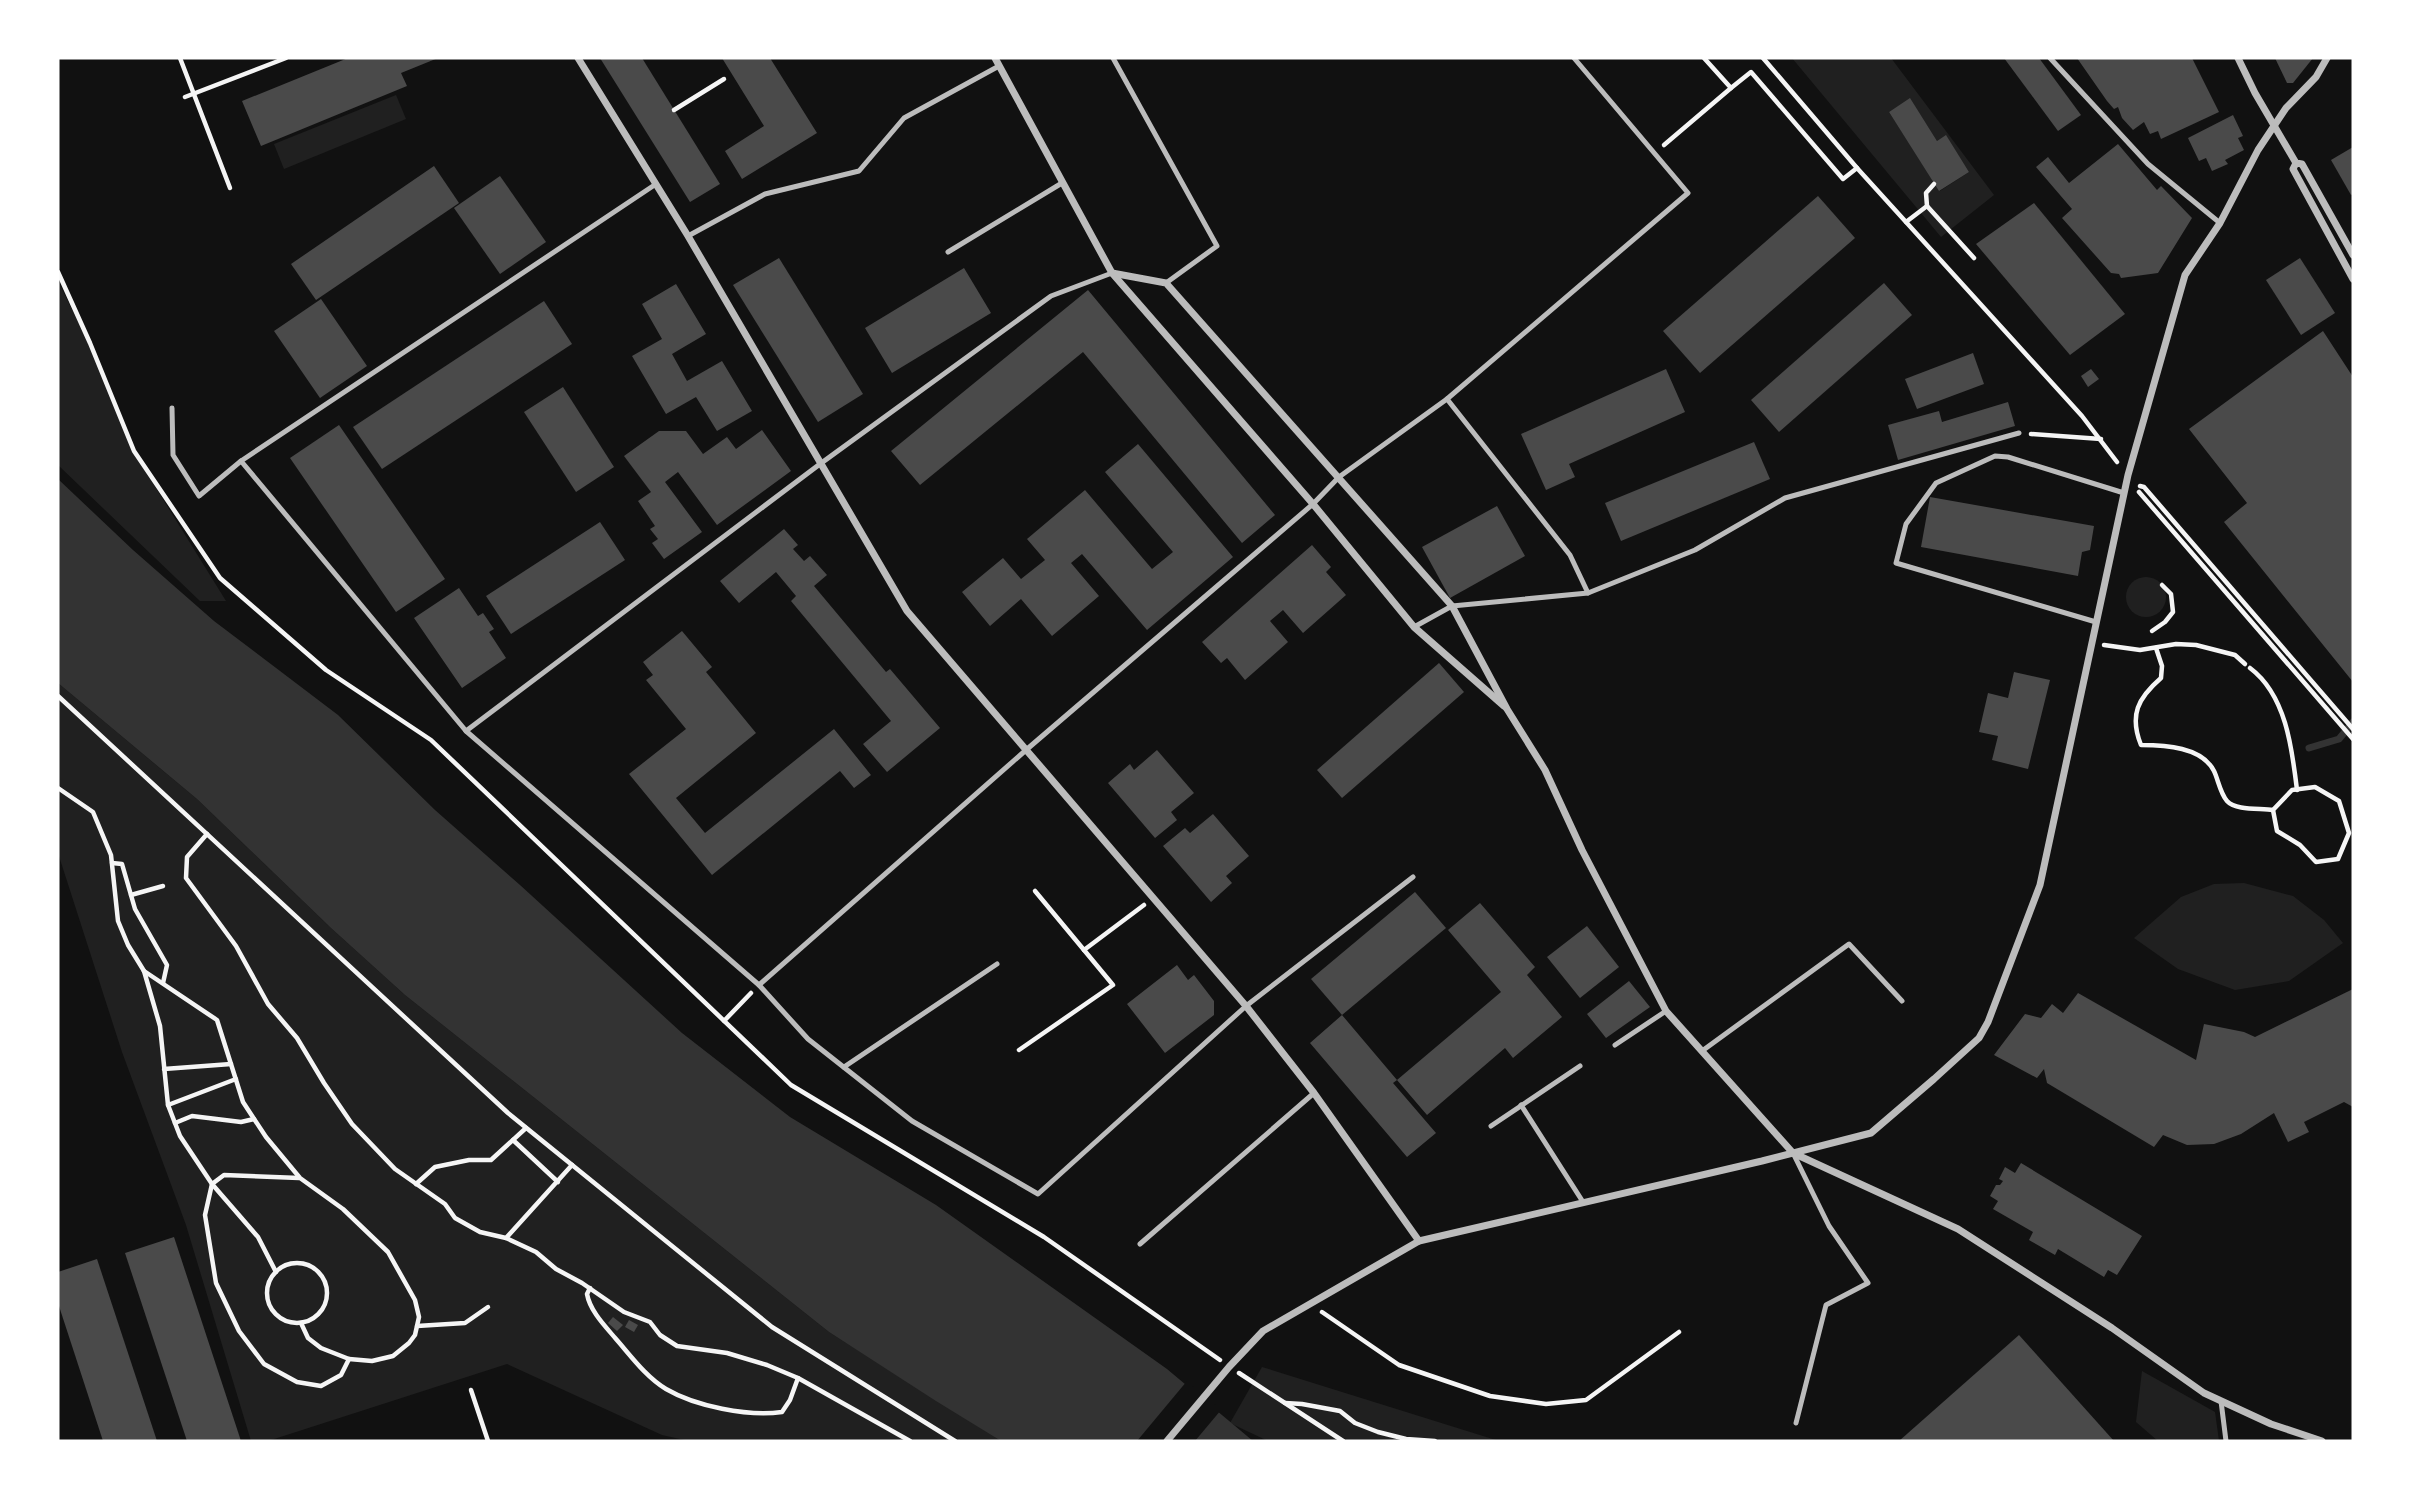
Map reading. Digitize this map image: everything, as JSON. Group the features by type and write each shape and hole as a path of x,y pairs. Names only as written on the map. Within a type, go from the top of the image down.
{"street":[{"path":"578,58 688,236 907,611 1246,1006 1314,1093 1419,1241"},
{"path":"2238,58 2274,127 2296,163 2302,164 2353,255"},
{"path":"1167,1441 1263,1331 1419,1241 1871,1133 1974,1042 1988,1022 2040,885 2124,493 2185,275 2220,223 2258,150 2287,108 2316,77 2327,58"},
{"path":"997,62 1112,273 1313,504 1414,627 1507,709"},
{"path":"2296,163 2293,169 2353,279"},
{"path":"1112,273 1166,284 1452,606 1507,709 1545,770 1582,850 1666,1011 1793,1153 1958,1229 2112,1328 2204,1393 2271,1424 2322,1441"}],"lane":[{"path":"1113,58 1217,246 1166,284"},
{"path":"759,985 1026,750 1313,504 1339,477 1447,399 1688,193 1574,58"},
{"path":"2050,58 2148,164 2220,223"},
{"path":"688,236 765,194 859,171 904,118 997,62"},
{"path":"948,252 1062,183"},
{"path":"172,408 173,455 199,496 241,461 656,184"},
{"path":"466,731 820,464 1051,296 1112,273"},
{"path":"1447,399 1570,555 1588,593"},
{"path":"1414,627 1452,606 1588,593 1695,550 1786,498 2019,433"},
{"path":"1991,441 1995,456"},
{"path":"2096,622 1896,563 1906,524 1936,483 1995,456 2008,457 2124,493"},
{"path":"241,461 466,731 759,985 808,1039 912,1121 1038,1194 1246,1006 1413,877"},
{"path":"1702,1051 1849,944 1902,1001"},
{"path":"844,1067 996,964"},
{"path":"1615,1045 1666,1011"},
{"path":"1491,1126 1580,1066"},
{"path":"1140,1244 1314,1093"},
{"path":"1521,1105 1583,1202"},
{"path":"1793,1153 1829,1226 1868,1283 1826,1305 1796,1423"},
{"path":"2221,1401 2225,1441"}],"path":[{"path":"180,58 230,188"},
{"path":"185,97 286,58"},
{"path":"1704,58 1731,88"},
{"path":"1763,58 2101,439 2113,457"},
{"path":"1654,153 1751,72 1843,178 1857,167"},
{"path":"674,110 724,79"},
{"path":"1934,184 1926,193 1927,206 1974,258"},
{"path":"1906,222 1927,206"},
{"path":"58,272 134,451 220,578 326,670 431,740 791,1085 1044,1237 1219,1359"},
{"path":"2019,433 2101,439"},
{"path":"2353,729 2144,487 2137,485 2138,492 2353,740"},
{"path":"2152,631 2173,612 2171,594 2162,585"},
{"path":"2104,645 2140,650 2176,644 2196,645 2235,654 2263,679 2279,706 2292,746 2297,790"},
{"path":"2156,648 2162,666 2161,678 2144,693 2136,714 2136,731 2141,745 2194,751 2213,767 2227,801 2240,808 2273,810"},
{"path":"58,696 526,1128 772,1327 955,1441"},
{"path":"2339,723 2344,719"},
{"path":"2315,787 2339,801 2349,833 2338,859 2316,862 2300,845 2277,831 2273,810 2292,790 2315,787"},
{"path":"58,788 93,812 111,855 118,921 128,945 144,971 160,1026 168,1105 180,1136 212,1184 258,1237 276,1272"},
{"path":"206,834 187,857 186,878 236,946 268,1004 297,1038 352,1124 395,1169 444,1204 455,1218 480,1232 506,1238 536,1251 556,1269 590,1288 624,1312 650,1322 660,1335 677,1346 727,1353 768,1365 798,1378 910,1441"},
{"path":"112,863 122,864 135,909 167,965 163,983"},
{"path":"131,895 163,886"},
{"path":"1019,1050 1113,985 1035,891"},
{"path":"1084,950 1153,898"},
{"path":"144,971 217,1020 243,1102 266,1137 300,1178 343,1209 388,1251 415,1300 419,1317 415,1335 409,1343 393,1356 372,1361 349,1359 321,1348 308,1338 302,1323"},
{"path":"724,1021 759,985"},
{"path":"164,1069 231,1064"},
{"path":"168,1105 236,1079"},
{"path":"175,1123 192,1116 241,1122 254,1119"},
{"path":"416,1184 435,1167 469,1160 491,1160 526,1128"},
{"path":"513,1140 558,1182"},
{"path":"506,1238 572,1165"},
{"path":"300,1178 224,1175 212,1184 205,1215 216,1283 239,1331 264,1364 297,1382 321,1387 341,1376 349,1359"},
{"path":"293,1263 303,1264 320,1273 327,1292 320,1312 302,1323 281,1318 273,1311 268,1301 270,1280 276,1272 293,1263"},
{"path":"590,1288 587,1294 588,1302 605,1326 642,1369 664,1388 684,1398 721,1408 767,1414 782,1412 790,1400 798,1378"},
{"path":"1310,1304 1399,1365 1490,1396 1546,1404 1586,1400 1679,1332"},
{"path":"417,1326 465,1323 488,1307"},
{"path":"1239,1373 1343,1441"},
{"path":"471,1390 488,1441"},
{"path":"1284,1403 1339,1411 1356,1423 1378,1432 1406,1439 1435,1441"}],"shaded area":[{"path":"1792,58 1891,58 1994,195 1941,237","holes":["1910,99 1937,141 1946,136 1969,172 1940,191 1889,112"]},
{"path":"396,95 406,119 284,169 274,144"},
{"path":"58,281 89,344 133,451 226,601 200,601 58,465"},
{"path":"58,479 214,621 338,715 435,810 682,1033 790,1117 936,1205 1167,1369 1253,1441 1001,1441 829,1332 405,995 197,799 58,683"},
{"path":"2146,577 2160,583 2166,597 2160,611 2146,617 2132,611 2126,597 2132,583"},
{"path":"58,683 197,799 405,995 829,1332 1001,1441 689,1441 662,1435 507,1364 268,1441 251,1441 186,1225 122,1052 58,853"},
{"path":"2244,883 2293,896 2324,920 2343,943 2289,981 2235,990 2178,969 2134,938 2181,897 2214,884"},
{"path":"1262,1367 1499,1441 1268,1441 1230,1423"},
{"path":"2142,1371 2215,1412 2219,1441 2158,1441 2136,1422"}],"pier":[{"path":"1187,1381 1221,1410 1195,1441 1137,1441"}],"building":[{"path":"348,58 438,58 401,73 407,86 261,146 242,101"},
{"path":"600,58 642,58 720,184 690,202"},
{"path":"722,58 770,58 817,133 742,179 725,151 764,126"},
{"path":"2004,58 2039,58 2081,115 2058,131"},
{"path":"2077,58 2192,58 2219,112 2161,139 2158,131 2150,134 2144,122 2133,130 2122,118 2118,107 2114,109 2107,101"},
{"path":"2275,58 2313,58 2293,83 2287,83"},
{"path":"1910,98 1937,141 1946,135 1969,172 1939,191 1889,112"},
{"path":"2233,115 2243,136 2238,138 2244,150 2225,160 2228,164 2212,171 2206,158 2199,161 2188,138"},
{"path":"2118,144 2157,190 2161,186 2192,218 2158,273 2121,278 2119,274 2111,273 2062,218 2072,209 2036,167 2048,157 2069,183"},
{"path":"2353,147 2353,194 2351,195 2331,160"},
{"path":"434,166 459,203 316,300 291,264"},
{"path":"500,176 546,242 500,274 454,208"},
{"path":"1818,196 1855,238 1700,373 1663,331"},
{"path":"2034,203 2125,314 2070,355 1976,244"},
{"path":"779,258 863,394 818,422 733,285"},
{"path":"2300,258 2335,313 2301,335 2266,280"},
{"path":"964,268 991,313 892,373 865,328"},
{"path":"1884,283 1912,315 1779,432 1751,400"},
{"path":"676,284 706,334 672,354 687,381 722,361 752,411 717,431 696,397 666,414 632,356 662,339 642,304"},
{"path":"1088,290 1275,515 1242,543 1083,352 920,485 891,451"},
{"path":"321,299 367,366 320,398 274,331"},
{"path":"544,301 572,344 382,469 353,427"},
{"path":"2323,331 2353,377 2353,682 2224,522 2247,503 2189,429"},
{"path":"1973,353 1984,384 1917,409 1905,379"},
{"path":"1666,369 1685,412 1569,464 1575,477 1546,490 1521,434"},
{"path":"2091,369 2099,379 2088,387 2081,376"},
{"path":"563,387 614,467 576,492 524,412"},
{"path":"2008,402 2015,426 1898,460 1888,425 1939,411 1942,422"},
{"path":"339,425 445,579 396,612 290,458"},
{"path":"762,430 791,471 717,525 678,472 665,482 702,532 664,559 652,543 658,539 650,529 655,526 638,501 651,492 624,456 659,431 686,431 703,454 727,437 736,449"},
{"path":"1754,442 1770,479 1621,541 1605,503"},
{"path":"1138,444 1233,557 1147,630 1082,554 1071,563 1099,596 1052,636 1021,599 990,626 962,592 1003,558 1021,579 1045,560 1027,539 1085,490 1152,569 1173,552 1105,472"},
{"path":"1930,497 2094,526 2090,550 2082,552 2078,576 1921,547"},
{"path":"1497,506 1525,556 1450,598 1422,547"},
{"path":"600,522 625,560 511,634 486,596"},
{"path":"784,529 798,545 793,549 804,561 810,556 827,575 814,586 886,672 890,669 940,728 887,772 863,744 891,721 791,601 796,596 776,572 739,603 720,581"},
{"path":"1312,545 1331,567 1326,572 1346,595 1303,633 1283,610 1270,621 1288,642 1245,680 1227,658 1221,663 1202,642"},
{"path":"459,588 478,616 483,613 494,629 489,632 506,658 462,688 414,618"},
{"path":"682,631 712,667 706,672 756,733 676,798 705,833 834,729 871,775 854,788 840,771 712,875 629,774 686,729 646,680 653,675 643,662"},
{"path":"1439,663 1464,692 1342,798 1317,770"},
{"path":"2014,672 2050,680 2028,769 1992,760 1998,736 1979,732 1988,693 2008,698"},
{"path":"1157,750 1194,793 1171,812 1177,820 1155,838 1108,783 1130,764 1134,770"},
{"path":"1213,814 1249,856 1226,876 1232,883 1211,902 1163,846 1185,828 1190,833"},
{"path":"1415,892 1446,928 1342,1015 1311,979"},
{"path":"1480,903 1535,967 1527,975 1562,1017 1513,1058 1505,1048 1427,1115 1397,1080 1501,992 1448,930"},
{"path":"1587,926 1619,967 1580,998 1547,957"},
{"path":"1177,965 1188,980 1194,975 1214,1001 1214,1015 1165,1053 1127,1004"},
{"path":"1629,981 1650,1007 1606,1038 1587,1014"},
{"path":"2353,989 2353,1107 2344,1102 2304,1122 2309,1132 2288,1142 2274,1113 2241,1134 2214,1144 2187,1145 2163,1135 2154,1147 2047,1083 2044,1069 2037,1078 1994,1055 2025,1014 2041,1018 2052,1004 2063,1013 2078,993 2196,1060 2204,1024 2244,1032 2255,1037"},
{"path":"1342,1015 1397,1080 1393,1083 1436,1133 1407,1157 1310,1043"},
{"path":"2021,1163 2142,1236 2117,1275 2108,1270 2104,1277 2058,1249 2055,1255 2029,1240 2033,1232 1993,1209 1998,1201 1990,1196 1996,1185 2003,1181 1999,1179 2005,1167 2015,1173"},
{"path":"174,1237 241,1441 187,1441 125,1253"},
{"path":"97,1259 157,1441 103,1441 58,1303 58,1272"},
{"path":"613,1317 623,1325 617,1331 608,1323"},
{"path":"629,1320 638,1325 634,1332 625,1327"},
{"path":"2019,1335 2114,1441 1899,1441"}],"waterway":[{"path":"2309,748 2339,739 2353,722"}]}
